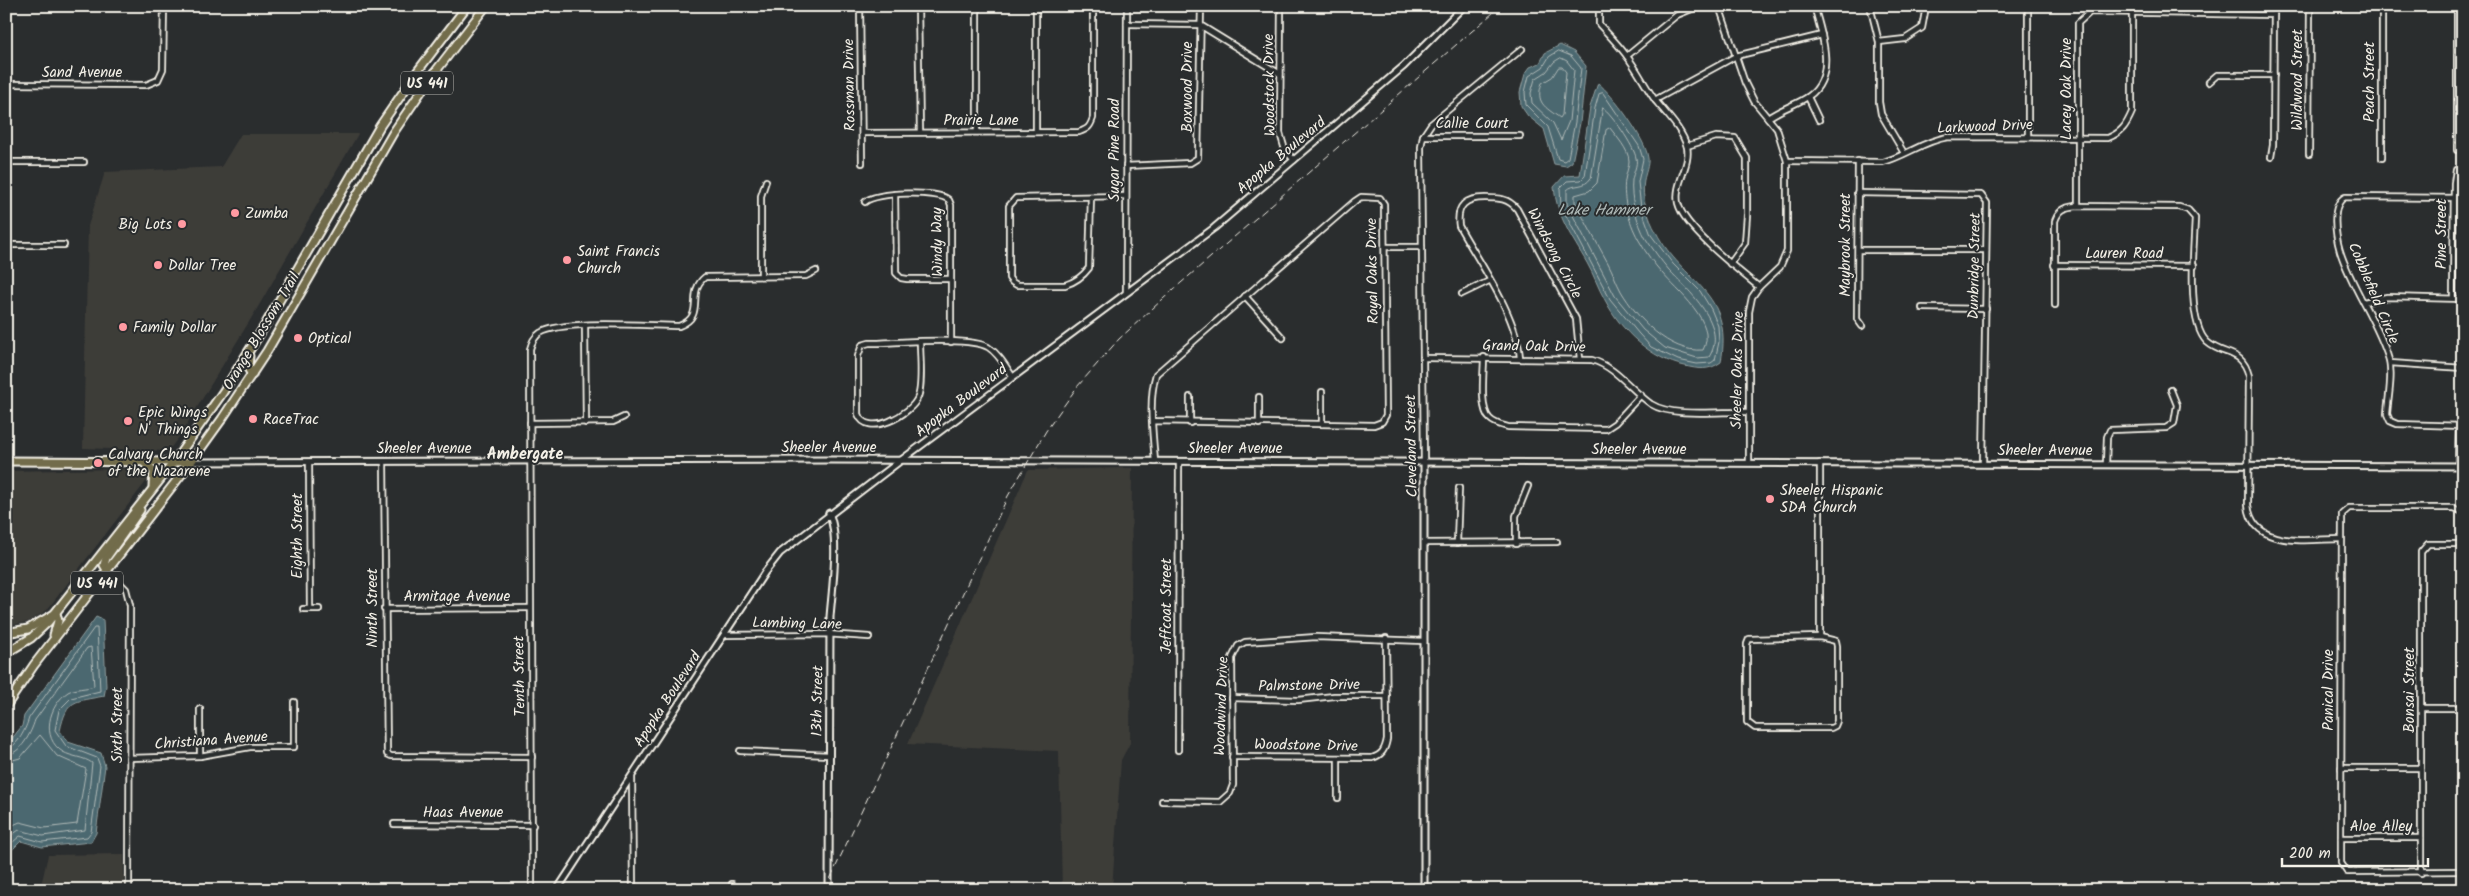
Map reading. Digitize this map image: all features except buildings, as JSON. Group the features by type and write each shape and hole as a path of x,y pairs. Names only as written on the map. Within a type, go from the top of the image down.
{"main road":[{"name":"Orange Blossom Trail","path":"6,653 31,638 56,613 174,462 250,351 380,126 417,72 467,6"},
{"name":"Orange Blossom Trail","path":"6,706 52,640 192,462 240,393 359,190 429,80 486,6"},
{"path":"417,72 429,80"},
{"path":"346,183 359,190"},
{"path":"303,259 316,265"},
{"path":"250,351 247,362 252,374"},
{"path":"240,367 244,381 240,393"},
{"name":"Sheeler Avenue","path":"6,461 192,462"},
{"path":"143,461 154,471 153,488"},
{"path":"107,570 104,565 106,558 139,513 142,502"},
{"path":"6,633 28,629 56,613 57,628 52,640"}],"street":[{"name":"Sand Avenue","path":"6,84 146,85 158,80 163,69 164,6"},
{"name":"Rossman Drive","path":"860,6 862,163"},
{"path":"918,6 920,132"},
{"path":"977,6 977,132"},
{"path":"1036,6 1036,132"},
{"name":"Prairie Lane","path":"862,133 1079,132 1091,126 1092,6"},
{"name":"Sugar Pine Road","path":"1126,293 1127,6"},
{"name":"Boxwood Drive","path":"1126,166 1190,163 1198,158 1200,151 1201,6"},
{"name":"Woodstock Drive","path":"1281,6 1280,133 1285,150 1294,160"},
{"name":"Apopka Boulevard","path":"557,890 780,553 830,513 1214,228 1404,66 1464,6"},
{"path":"1599,6 1599,24 1627,56 1655,100 1672,120 1686,146 1687,162 1679,188 1678,203 1690,223 1730,264 1759,287"},
{"path":"1627,56 1677,15 1699,6"},
{"name":"Sheeler Oaks Drive","path":"1719,6 1745,83 1754,101 1777,129 1787,161 1787,251 1780,267 1759,287 1752,297 1749,312 1749,462"},
{"path":"1768,118 1781,108 1808,97 1818,87 1823,78 1825,63 1822,35 1814,6"},
{"path":"1870,6 1879,42 1879,102 1882,114 1904,153"},
{"path":"1879,42 1905,39 1922,28 1925,12 1923,6"},
{"path":"2028,6 2028,137"},
{"path":"2132,6 2132,13"},
{"path":"2194,6 2194,15"},
{"path":"2271,157 2274,145 2274,6"},
{"name":"Wildwood Street","path":"2309,154 2310,6"},
{"name":"Peach Street","path":"2382,6 2382,158"},
{"path":"2457,6 2460,20 2457,150"},
{"name":"Lacey Oak Drive","path":"2078,206 2078,23 2090,12 2274,15"},
{"name":"Larkwood Drive","path":"1787,161 1883,162 1930,140 1948,137 2108,138 2126,127 2132,112 2132,13"},
{"path":"1127,24 1200,25 1280,74"},
{"path":"1655,100 1736,56 1822,35"},
{"path":"1423,136 1431,124 1522,49"},
{"path":"2209,82 2217,75 2274,75"},
{"path":"1808,97 1819,120"},
{"name":"Callie Court","path":"1423,136 1520,136"},
{"name":"Cleveland Street","path":"1423,136 1421,148 1424,463 1424,890"},
{"path":"1686,146 1716,137 1735,138 1747,158 1745,243 1730,264"},
{"name":"Maybrook Street","path":"1858,161 1857,319 1862,326"},
{"path":"6,162 84,162"},
{"name":"Pine Street","path":"2453,298 2456,170"},
{"path":"762,276 761,196 766,181"},
{"name":"Dunbridge Street","path":"1857,193 1981,195 1987,203 1983,464"},
{"path":"895,194 896,273 901,278 907,280 950,279"},
{"name":"Windy Way","path":"865,202 870,197 895,194 939,195 949,200 950,342"},
{"path":"1090,197 1090,268 1085,274 1072,283 1065,285 1017,285 1012,282 1009,278 1009,206 1012,200 1016,198 1126,196"},
{"name":"Royal Oaks Drive","path":"1153,421 1374,425 1382,422 1386,415 1385,247 1384,204 1380,198 1362,197 1156,374 1153,384 1153,421 1155,462"},
{"name":"Cobblefield Circle","path":"2460,466 2461,426 2397,424 2390,421 2388,414 2390,364 2340,251 2336,233 2337,206 2340,200 2345,197 2463,198"},
{"name":"Windsong Circle","path":"1520,358 1516,330 1459,226 1459,209 1465,201 1472,198 1503,198 1511,201 1518,209 1576,319 1580,359"},
{"path":"2055,305 2054,220 2058,213 2066,207 2179,207 2188,210 2195,218 2195,315 2199,332 2209,343 2231,353 2246,363 2249,376 2249,514 2252,521 2262,532 2283,539 2341,539"},
{"path":"6,245 64,245"},
{"path":"1385,247 1422,247"},
{"path":"1858,250 1986,250"},
{"name":"Lauren Road","path":"2054,265 2194,266"},
{"path":"586,423 585,326 680,326 691,321 694,315 696,289 705,277 806,276 816,270"},
{"path":"1462,294 1489,281"},
{"path":"1245,296 1282,338"},
{"path":"2364,302 2387,297 2463,299"},
{"path":"1922,308 1986,308"},
{"name":"Tenth Street","path":"532,890 530,349 533,340 546,331 585,326"},
{"path":"920,342 919,393 914,404 889,422 867,424 862,422 858,414 859,349 869,343 920,342 972,342 990,348 1013,377"},
{"name":"Grand Oak Drive","path":"1423,358 1580,359 1602,363 1658,407 1675,411 1748,412"},
{"path":"1484,358 1484,408 1488,418 1496,424 1508,427 1606,429 1615,423 1641,395"},
{"path":"2390,364 2463,368"},
{"path":"2106,464 2106,437 2110,430 2166,428 2174,423 2176,405 2171,390"},
{"path":"1322,392 1322,424"},
{"path":"1259,397 1259,424"},
{"path":"1190,398 1190,423"},
{"path":"530,423 612,422 624,417"},
{"name":"Sheeler Avenue","path":"192,462 1749,462 2460,466"},
{"name":"Eighth Street","path":"309,462 310,609"},
{"name":"Ninth Street","path":"384,462 384,609 387,754 391,756 532,757"},
{"name":"Jeffcoat Street","path":"1178,750 1179,462"},
{"path":"1820,463 1820,637"},
{"path":"1516,544 1516,516 1528,486"},
{"path":"1457,543 1459,488"},
{"name":"Panical Drive","path":"2463,512 2453,508 2349,508 2342,514 2341,539 2341,863 2347,872 2463,872"},
{"name":"13th Street","path":"829,890 830,634 834,570 833,526 830,513"},
{"path":"1424,543 1516,544 1557,542"},
{"name":"Bonsai Street","path":"2421,873 2421,552 2428,544 2463,544"},
{"name":"Sixth Street","path":"107,570 126,589 130,598 129,890"},
{"name":"Armitage Avenue","path":"384,609 530,608"},
{"path":"303,609 319,609"},
{"name":"Lambing Lane","path":"724,635 830,634 869,636"},
{"name":"Woodwind Drive","path":"1162,801 1212,802 1226,798 1232,785 1232,658 1234,652 1245,642 1316,637 1386,638 1424,641"},
{"path":"1820,637 1836,641 1838,646 1838,721 1835,726 1830,728 1755,728 1750,725 1747,712 1747,644 1749,640 1820,637"},
{"name":"Woodstone Drive","path":"1232,757 1372,758 1384,751 1387,739 1386,638"},
{"name":"Palmstone Drive","path":"1232,698 1307,699 1334,696 1387,696"},
{"name":"Christiana Avenue","path":"129,758 200,756 250,748 294,747 294,702"},
{"path":"2421,708 2463,708"},
{"path":"200,709 200,756"},
{"path":"740,751 829,755"},
{"path":"1338,758 1338,798"},
{"path":"2341,768 2421,768"},
{"path":"632,776 633,890"},
{"name":"Haas Avenue","path":"394,824 533,825"},
{"name":"Aloe Alley","path":"2341,838 2421,838"}],"shaded area":[{"path":"241,134 358,134 258,307 179,437 168,451 83,448 88,226 105,172 221,167"},
{"path":"1132,468 1130,743 1121,760 1112,889 1062,890 1059,751 908,744 1028,470"},
{"path":"128,469 142,471 148,479 47,610 28,622 6,626 6,471"},
{"path":"124,854 124,890 40,890 48,855"}],"water":[{"path":"1560,45 1574,52 1586,66 1580,123 1572,162 1566,166 1554,164 1544,129 1528,116 1521,106 1520,92 1525,74 1530,67 1540,63 1545,53"},
{"name":"Lake Hammer","path":"1598,83 1635,129 1646,150 1648,161 1643,193 1653,226 1667,250 1704,289 1720,319 1723,338 1721,362 1717,365 1699,368 1672,362 1649,350 1628,333 1605,300 1558,208 1554,187 1564,176 1580,175 1590,107"},
{"path":"96,617 103,620 106,686 104,696 74,703 66,712 60,731 68,742 101,753 105,766 96,833 91,842 42,847 21,841 6,856 6,746 22,726 24,716"}],"railway":[{"path":"825,890 1008,496 1046,431 1077,387 1119,339 1174,289 1501,6"}],"place":[{"name":"Zumba","path":"235,213"},
{"name":"Big Lots","path":"182,224"},
{"name":"Saint Francis Church","path":"567,260"},
{"name":"Dollar Tree","path":"158,265"},
{"name":"Family Dollar","path":"123,327"},
{"name":"Optical","path":"298,338"},
{"name":"RaceTrac","path":"253,419"},
{"name":"Epic Wings N' Things","path":"128,421"},
{"name":"Calvary Church of the Nazarene","path":"98,463"},
{"name":"Sheeler Hispanic SDA Church","path":"1770,499"}],"district":[{"name":"Ambergate","path":"525,453"}]}
